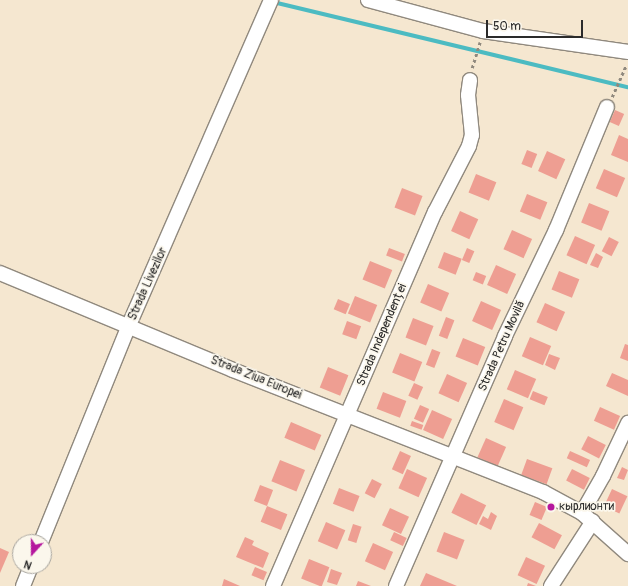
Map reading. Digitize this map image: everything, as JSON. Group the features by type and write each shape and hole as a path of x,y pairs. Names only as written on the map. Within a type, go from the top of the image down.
{"street":[{"name":"Strada Livezilor","path":"44,534 130,325 271,0"},
{"path":"368,0 484,31 628,52"},
{"name":"Strada Independenței","path":"273,586 435,212 468,146 472,135 468,96 470,80"},
{"name":"Strada Petru Movilă","path":"396,586 505,336 556,230 607,107"},
{"name":"Strada Ziua Europei","path":"0,273 130,325 233,370 453,458 543,492 587,517 628,554"},
{"path":"551,586 587,517 603,476 628,423"},
{"path":"22,586 27,574"}],"path":[{"path":"474,60 480,44"},
{"path":"614,93 628,61"}],"building":[{"path":"615,110 624,114 619,126 610,122"},
{"path":"619,135 628,139 628,162 611,155"},
{"path":"527,150 537,154 532,168 521,164"},
{"path":"547,151 565,159 556,179 538,171"},
{"path":"604,169 625,178 617,197 596,188"},
{"path":"476,174 496,182 489,201 469,193"},
{"path":"402,188 423,196 415,215 394,208"},
{"path":"527,194 547,202 540,220 520,212"},
{"path":"589,203 609,211 602,231 581,222"},
{"path":"460,211 478,219 469,239 451,231"},
{"path":"512,230 532,239 524,258 503,249"},
{"path":"575,236 595,245 587,264 566,255"},
{"path":"609,237 619,242 612,256 602,251"},
{"path":"389,248 405,254 402,262 386,255"},
{"path":"467,248 474,251 469,263 462,260"},
{"path":"444,252 462,259 456,275 438,268"},
{"path":"596,253 603,257 598,268 590,265"},
{"path":"370,261 392,270 385,289 363,280"},
{"path":"496,265 516,274 507,294 487,285"},
{"path":"559,271 579,279 572,298 552,290"},
{"path":"476,272 486,276 483,284 473,280"},
{"path":"428,284 449,293 441,311 420,302"},
{"path":"355,296 377,305 370,323 348,314"},
{"path":"338,299 350,304 346,314 334,309"},
{"path":"481,301 501,310 492,330 472,321"},
{"path":"545,303 565,312 557,331 536,322"},
{"path":"446,317 454,320 447,339 439,336"},
{"path":"413,318 434,326 426,345 405,338"},
{"path":"347,321 361,326 356,339 342,334"},
{"path":"530,337 551,346 543,365 522,356"},
{"path":"463,338 485,347 478,366 456,357"},
{"path":"625,344 628,345 628,361 620,358"},
{"path":"432,349 440,352 434,368 426,365"},
{"path":"400,353 422,362 414,381 392,372"},
{"path":"549,354 560,358 555,370 545,365"},
{"path":"328,367 348,375 340,396 320,387"},
{"path":"515,370 536,379 528,398 507,389"},
{"path":"612,373 628,380 628,396 606,386"},
{"path":"447,374 467,383 459,402 438,393"},
{"path":"414,383 423,387 417,400 408,396"},
{"path":"533,391 548,397 544,405 530,399"},
{"path":"383,392 406,401 400,418 377,409"},
{"path":"504,399 523,407 514,430 494,422"},
{"path":"420,405 429,409 423,423 414,419"},
{"path":"600,407 620,416 614,430 594,421"},
{"path":"432,410 452,419 443,439 423,430"},
{"path":"412,421 423,425 422,430 410,426"},
{"path":"291,422 321,435 315,451 284,438"},
{"path":"588,436 606,445 599,458 581,449"},
{"path":"486,438 506,447 498,466 477,457"},
{"path":"400,451 411,456 403,474 392,469"},
{"path":"570,451 590,460 587,467 567,458"},
{"path":"527,459 552,468 547,484 521,475"},
{"path":"280,460 305,470 296,491 271,481"},
{"path":"622,467 628,470 624,480 617,478"},
{"path":"407,469 427,478 419,497 398,488"},
{"path":"572,469 590,478 584,490 566,481"},
{"path":"372,479 382,484 375,498 365,493"},
{"path":"260,485 273,490 267,506 254,501"},
{"path":"339,488 360,496 353,512 333,504"},
{"path":"612,489 627,496 619,513 604,506"},
{"path":"461,493 486,505 477,525 451,513"},
{"path":"535,502 547,507 541,520 530,515"},
{"path":"267,506 287,514 281,530 261,522"},
{"path":"390,508 409,517 401,534 382,525"},
{"path":"491,512 497,516 491,530 479,524 483,516 488,519"},
{"path":"326,522 345,530 337,550 318,541"},
{"path":"539,523 562,535 554,549 531,537"},
{"path":"353,524 362,527 356,543 348,540"},
{"path":"394,532 407,538 403,546 390,540"},
{"path":"444,532 465,540 457,559 436,552"},
{"path":"245,537 254,541 252,545 269,553 263,568 236,557"},
{"path":"373,543 393,552 385,570 365,561"},
{"path":"0,548 9,552 0,573"},
{"path":"526,557 545,566 537,584 518,575"},
{"path":"309,559 329,567 322,586 301,578"},
{"path":"255,567 267,572 263,580 251,575"},
{"path":"331,569 342,573 337,585 327,582"},
{"path":"426,573 457,586 420,586"},
{"path":"224,579 240,586 222,586"},
{"path":"358,581 371,586 356,586"},
{"path":"528,583 536,586 527,586"}],"waterway":[{"path":"273,2 628,87"}],"place":[{"name":"кырлионти","path":"551,507"}]}
